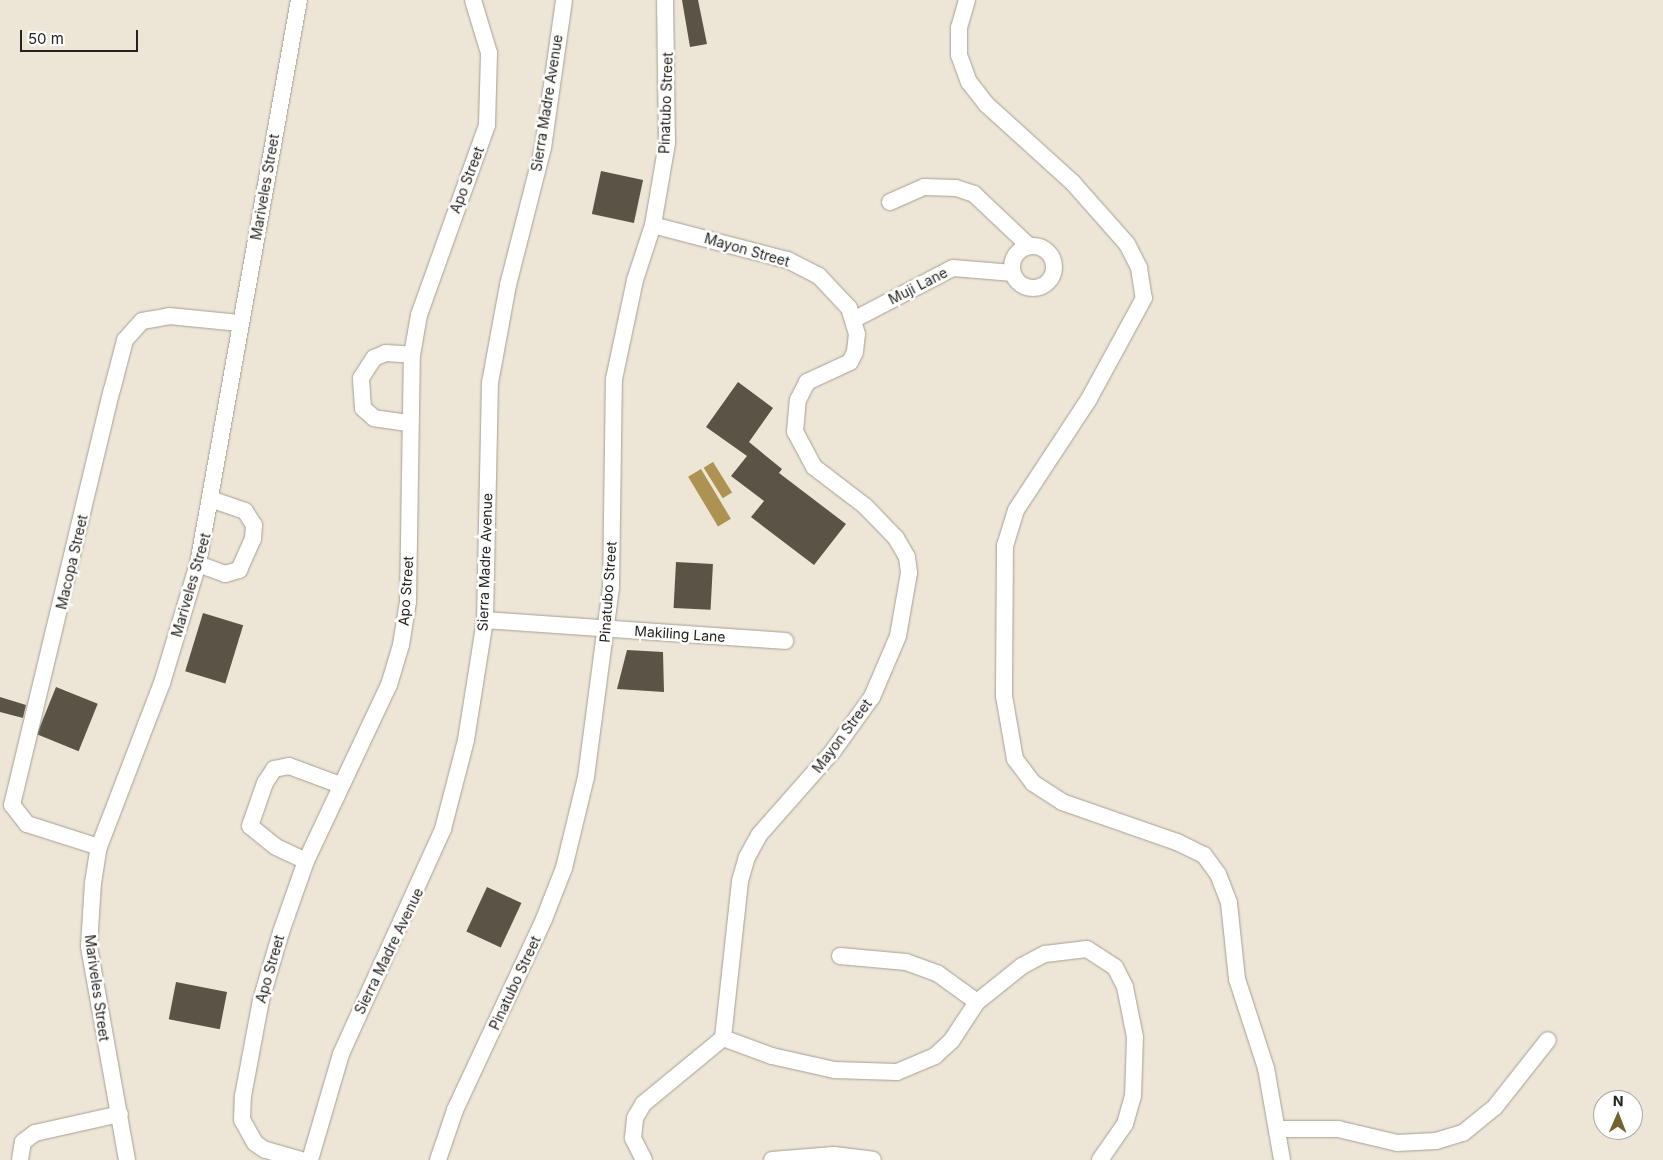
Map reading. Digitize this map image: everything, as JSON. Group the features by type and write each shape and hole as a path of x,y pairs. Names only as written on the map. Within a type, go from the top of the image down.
{"street":[{"name":"Mariveles Street","path":"127,1160 89,946 99,847 162,683 198,564 213,500 240,323 299,0"},
{"name":"Apo Street","path":"301,1160 265,1150 255,1143 244,1127 242,1108 260,1000 306,861 340,785 389,686 401,645 408,602 408,423 412,355 419,315 487,126 489,53 473,0"},
{"name":"Sierra Madre Avenue","path":"310,1160 341,1054 443,829 466,740 485,620 490,383 508,285 543,148 564,0"},
{"name":"Pinatubo Street","path":"438,1160 455,1110 522,968 564,868 586,777 606,629 612,563 614,379 635,280 653,225 667,143 665,0"},
{"path":"967,0 959,28 959,55 968,82 986,104 1073,183 1127,244 1139,268 1144,298 1089,399 1016,510 1006,544 1004,696 1015,759 1034,783 1062,802 1177,842 1204,855 1218,874 1229,903 1246,1019 1266,1068 1282,1160"},
{"path":"890,202 924,187 956,188 974,194 1029,246 1050,253 1054,274 1044,285 1030,288 1013,273 1017,253 1029,246"},
{"name":"Mayon Street","path":"653,225 787,260 838,292 855,319 855,352 850,362 807,382 798,400 796,432 814,467 865,506 896,538 907,557 904,609 872,697 833,751 759,835 747,857 740,881 723,1038"},
{"name":"Muji Lane","path":"855,319 954,268 1013,273"},
{"name":"Macopa Street","path":"99,847 27,824 12,805 112,390 126,340 142,321 169,316 240,323"},
{"path":"408,423 374,418 363,408 361,378 374,358 386,353 412,355"},
{"path":"198,564 225,574 239,570 253,539 254,525 245,512 213,500"},
{"name":"Makiling Lane","path":"485,620 785,641"},
{"path":"306,861 276,847 250,826 265,782 274,769 289,766 340,785"},
{"path":"644,1160 633,1138 635,1118 643,1104 723,1038 772,1056 834,1070 897,1072 940,1050 977,1002 1001,980 1045,954 1087,949 1115,967 1132,1015 1136,1062 1125,1124 1108,1158"},
{"path":"840,956 906,962 937,973 977,1002"},
{"path":"1278,1129 1338,1130 1396,1143 1436,1140 1463,1133 1495,1107 1548,1040"},
{"path":"20,1160 23,1142 35,1133 120,1114"},
{"path":"772,1160 834,1156 873,1160"}],"shaded area":[{"path":"713,462 732,493 723,498 704,468"},
{"path":"701,469 731,519 718,526 688,477"}],"building":[{"path":"682,0 698,0 707,44 690,47"},
{"path":"601,171 643,180 634,223 592,214"},
{"path":"738,382 773,408 749,442 782,469 779,473 846,524 814,565 751,517 764,501 731,476 747,456 706,427"},
{"path":"676,562 713,564 711,610 674,608"},
{"path":"203,613 243,625 225,684 185,671"},
{"path":"627,650 663,652 664,692 617,689"},
{"path":"56,687 98,704 79,751 37,734"},
{"path":"0,697 26,705 23,718 0,712"},
{"path":"487,887 521,903 501,947 466,931"},
{"path":"176,982 227,992 220,1029 169,1019"}]}
